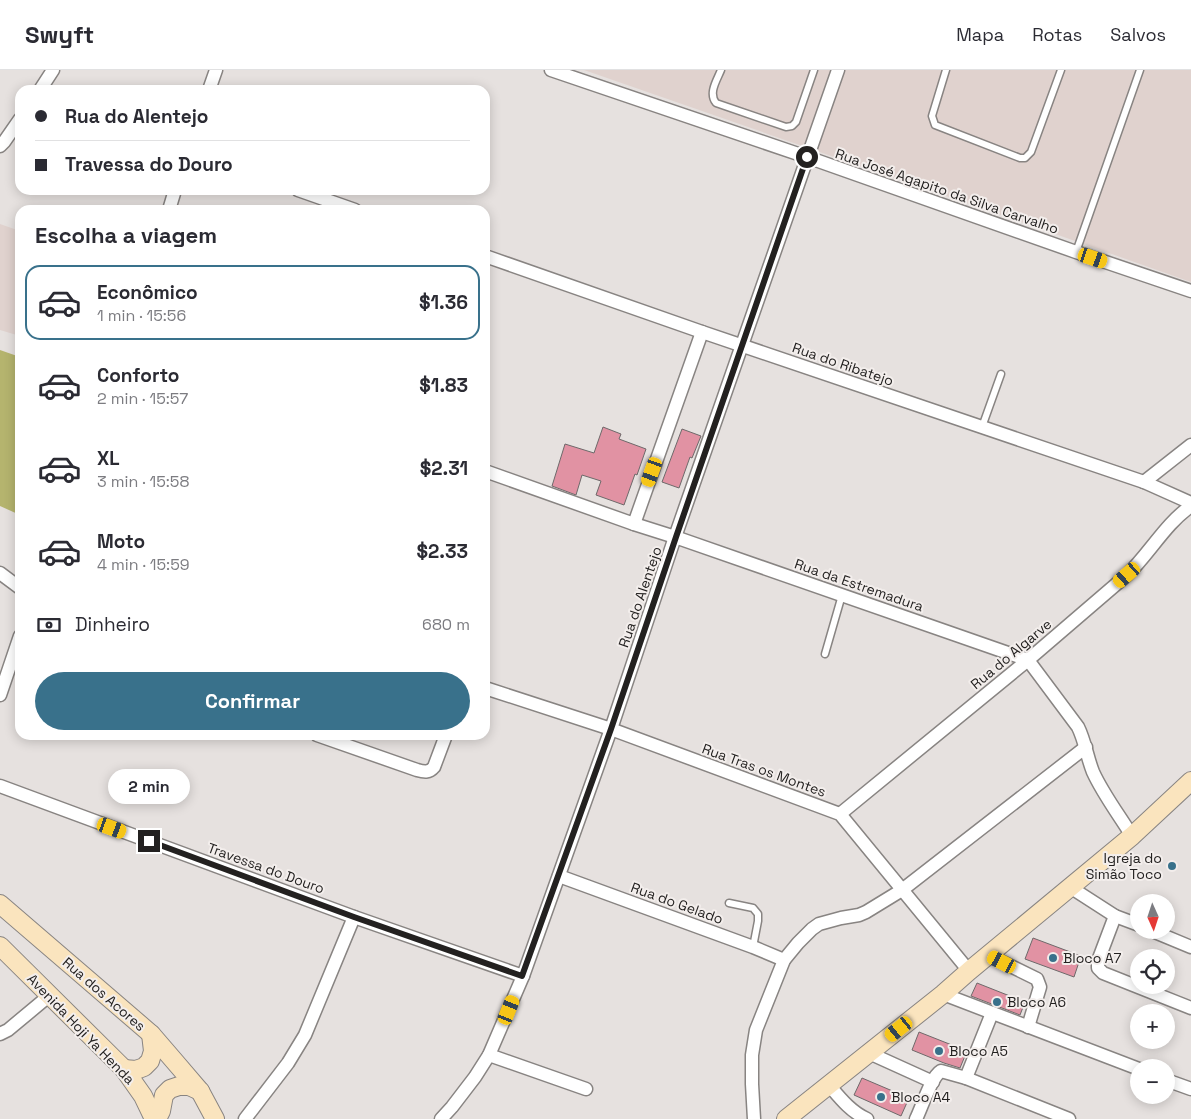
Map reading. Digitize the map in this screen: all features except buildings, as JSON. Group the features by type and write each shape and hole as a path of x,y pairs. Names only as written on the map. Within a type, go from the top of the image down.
{"main road":[{"path":"786,1119 943,994 1132,836 1191,781"},
{"name":"Rua dos Acores","path":"0,904 151,1034 200,1091"},
{"name":"Avenida Hoji Ya Henda","path":"0,946 124,1069 156,1119"},
{"path":"124,1069 136,1070 144,1067 150,1061 153,1051 151,1034"},
{"path":"156,1119 162,1111 164,1095 170,1089 178,1086 189,1086 200,1091 215,1119"}],"street":[{"path":"211,85 216,70"},
{"name":"Rua José Agapito da Silva Carvalho","path":"551,70 807,157 1191,292"},
{"name":"Rua do Alentejo","path":"441,1119 475,1077 489,1055 522,976 611,729 838,70"},
{"path":"42,85 49,72"},
{"path":"0,146 15,126"},
{"path":"312,195 340,205"},
{"name":"Rua do Ribatejo","path":"490,258 742,346 1144,482 1191,504"},
{"path":"634,524 702,332"},
{"path":"1144,482 1191,445"},
{"name":"Rua da Estremadura","path":"490,473 1028,660"},
{"name":"Rua do Algarve","path":"840,814 1028,660 1139,563 1177,516 1191,504"},
{"path":"0,573 15,584"},
{"path":"0,695 15,651"},
{"path":"1028,660 1078,727 1083,736 1098,783 1132,836"},
{"name":"Rua Tras os Montes","path":"490,690 611,729 840,814"},
{"path":"332,740 425,772 431,771 434,767 444,740"},
{"path":"754,1119 752,1084 753,1042 784,960 812,929 820,924 859,915 902,890 1086,747"},
{"name":"Travessa do Douro","path":"0,786 354,917 522,976"},
{"path":"840,814 969,971"},
{"name":"Rua do Gelado","path":"559,876 784,960"},
{"path":"1070,887 1115,916 1130,922"},
{"path":"1115,916 1098,962 1098,968 1103,973 1191,1008"},
{"path":"245,1119 288,1063 306,1035 354,917"},
{"path":"1172,939 1191,947"},
{"path":"988,955 1037,979 1040,987 1028,1027"},
{"path":"943,994 1130,1066"},
{"path":"0,1034 8,1030 50,995"},
{"path":"966,1078 992,1013"},
{"path":"869,1053 935,1077"},
{"path":"489,1055 586,1089"},
{"path":"916,1119 935,1077 944,1071 1069,1119"},
{"path":"1175,1083 1191,1089"},
{"path":"828,1085 845,1104 867,1119"}],"lane":[{"path":"721,70 712,94 716,103 786,127 792,126 796,122 814,70"},
{"path":"946,70 932,116 934,125 1020,158 1025,158 1031,152 1061,70"},
{"path":"1076,252 1140,70"},
{"path":"982,427 1001,374"},
{"path":"825,654 842,595"},
{"path":"730,903 753,908 758,914 753,947"}],"shaded area":[{"path":"584,70 1191,70 1191,282 1044,230"},
{"path":"0,224 15,229 15,334 0,330"},
{"path":"0,350 15,355 15,513 0,506"}],"place":[{"name":"Igreja do Simão Toco","path":"1172,866"},
{"name":"Bloco A7","path":"1053,958"},
{"name":"Bloco A6","path":"997,1002"},
{"name":"Bloco A5","path":"939,1051"},
{"name":"Bloco A4","path":"881,1097"}],"route":[{"path":"149,841 354,917 522,976 611,729 807,157"}]}
